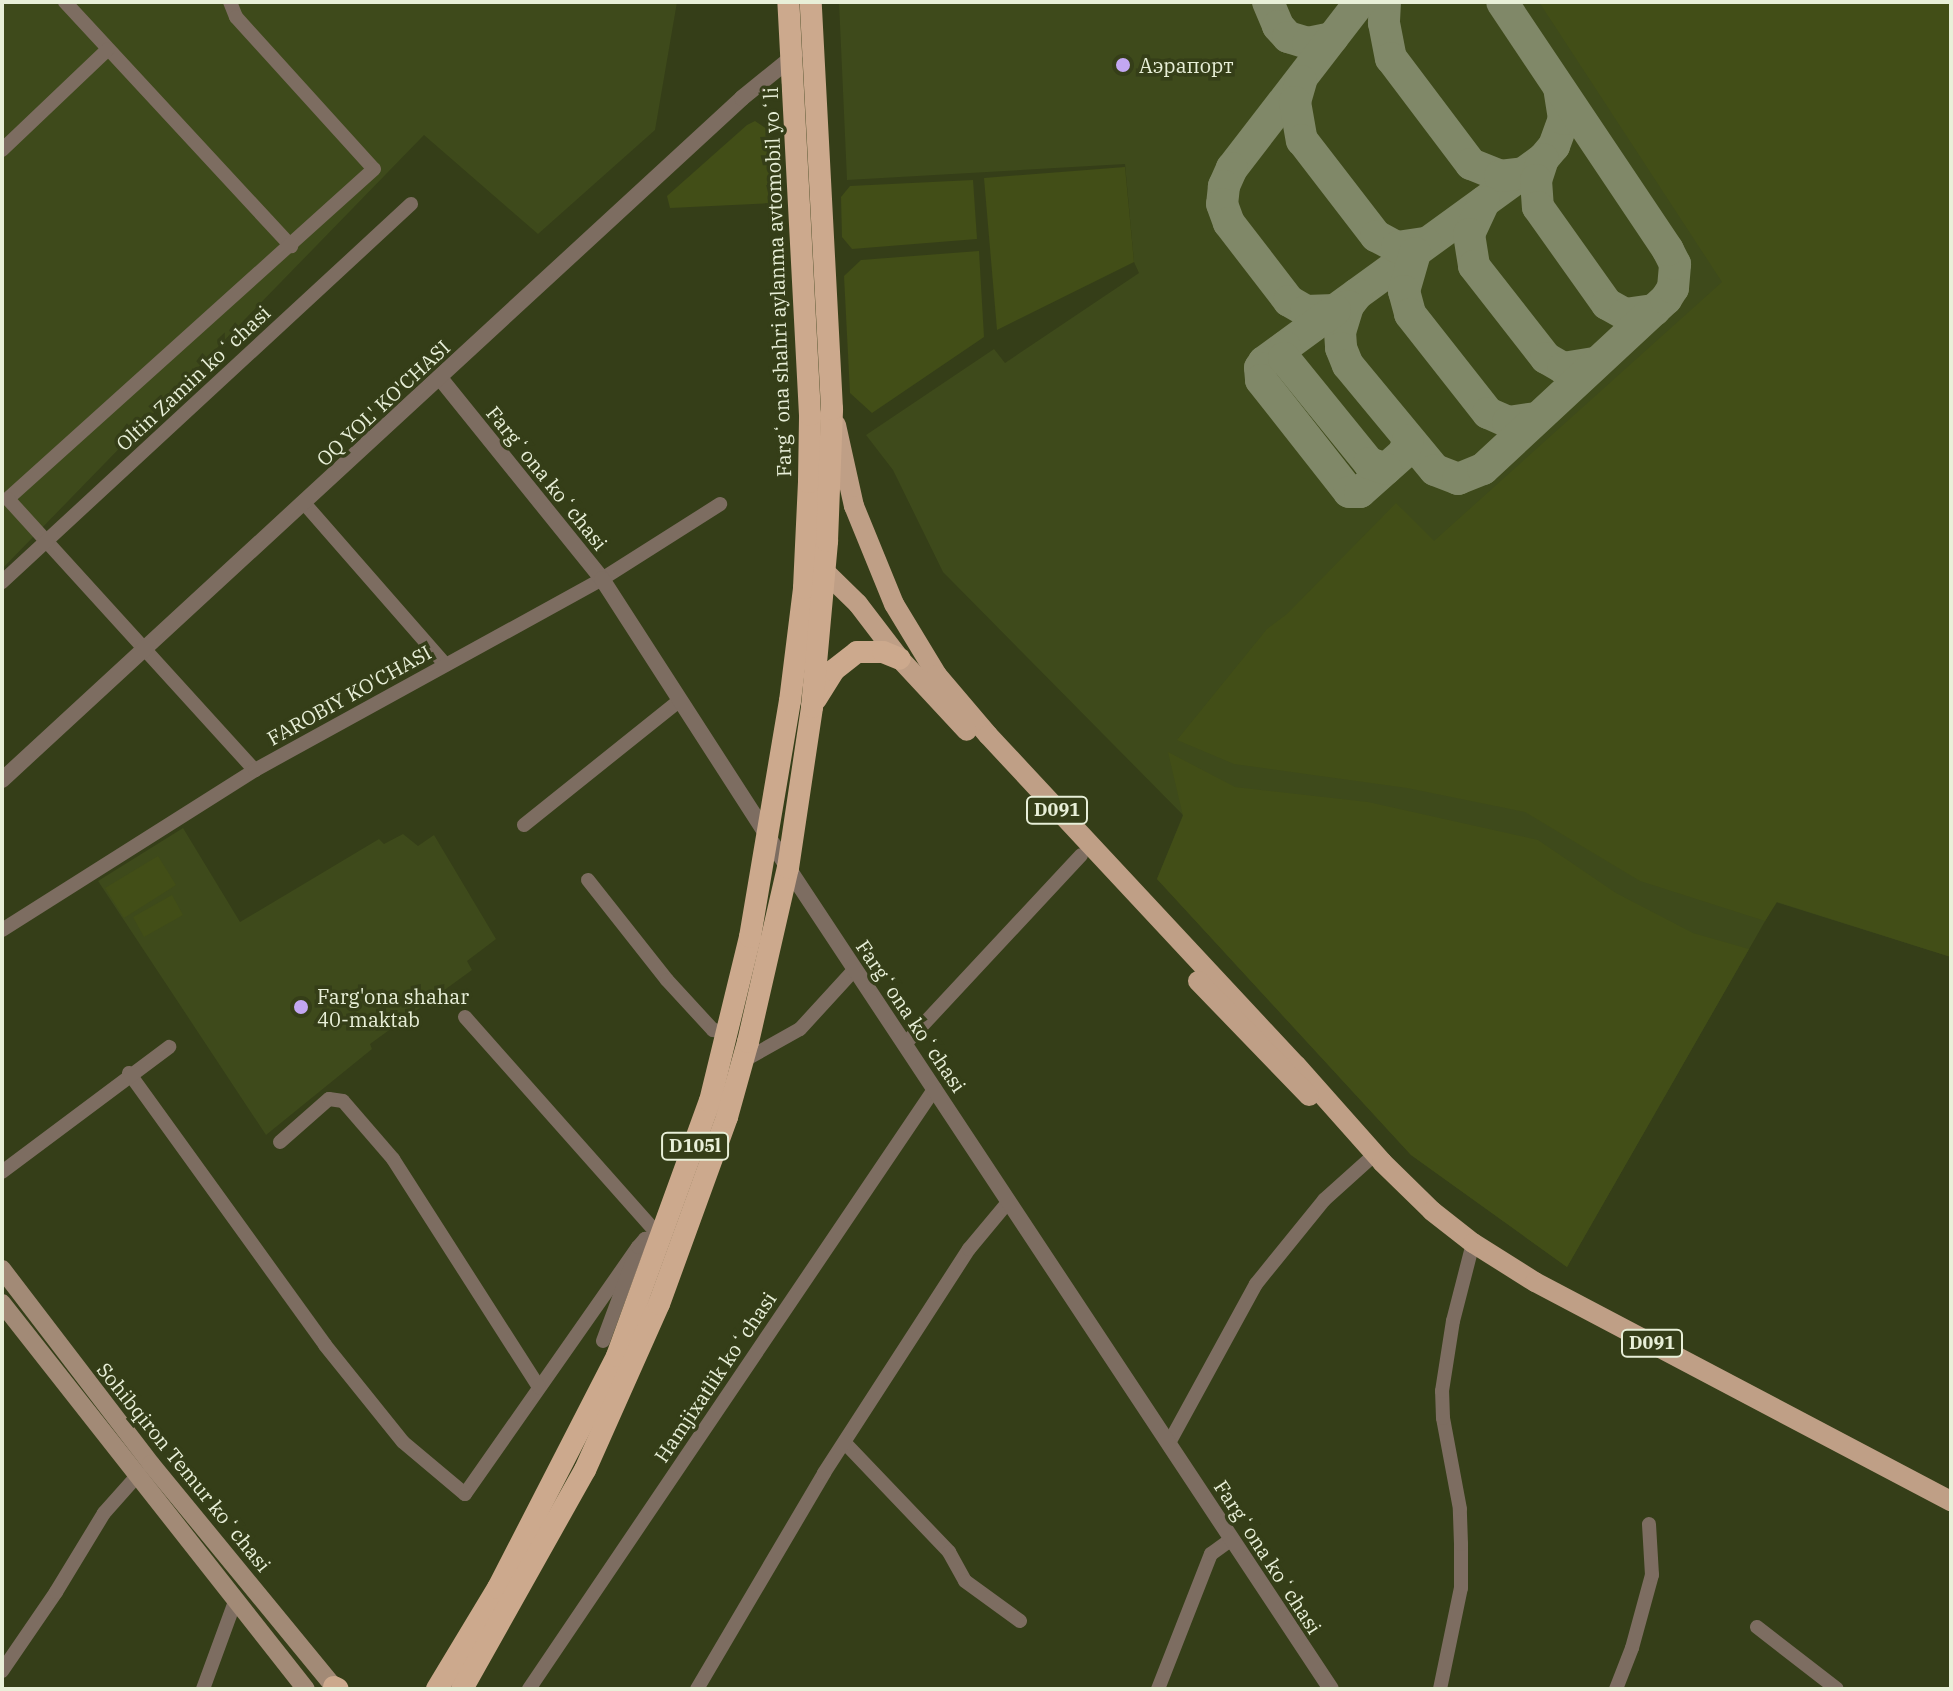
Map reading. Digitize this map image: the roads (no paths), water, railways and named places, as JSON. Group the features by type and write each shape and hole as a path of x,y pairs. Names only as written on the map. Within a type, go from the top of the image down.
{"highway":[{"name":"Fargʻona shahri aylanma avtomobil yoʻli","path":"462,1689 529,1574 615,1408 682,1246 743,1061 788,868 812,707 824,568 832,409 802,53 788,2"},
{"name":"Fargʻona shahri aylanma avtomobil yoʻli","path":"437,1689 498,1588 591,1412 622,1344 710,1101 728,1032 770,837 804,588 810,415 802,53 811,2"},
{"path":"812,707 845,657 857,652 883,652 900,659"}],"main road":[{"name":"D091","path":"832,409 854,506 894,604 937,675 998,747 1296,1065 1375,1154"},
{"name":"D091","path":"803,555 824,568 858,604 900,659 1288,1076 1375,1154 1432,1211 1473,1243 1535,1282 1951,1501"},
{"name":"Sohibqiron Temur koʻchasi","path":"2,1269 151,1464 336,1688"},
{"name":"Sohibqiron Temur koʻchasi","path":"2,1303 306,1689"}],"street":[{"path":"65,2 291,246"},
{"path":"230,2 236,17 374,169 8,499 255,770"},
{"path":"2,150 108,49"},
{"name":"OQ YOL' KO'CHASI","path":"2,780 440,378 802,53"},
{"name":"Oltin Zamin koʻchasi","path":"2,582 411,204"},
{"name":"Fargʻona koʻchasi","path":"440,378 602,579 788,868 1331,1689"},
{"path":"304,503 446,665"},
{"name":"FAROBIY KO'CHASI","path":"2,930 255,770 602,579 720,504"},
{"path":"524,825 680,700"},
{"path":"905,1044 1081,855"},
{"path":"588,880 713,1030 728,1032"},
{"path":"743,1061 800,1029 855,969"},
{"path":"465,1017 662,1239"},
{"path":"2,1172 129,1073 169,1047"},
{"path":"129,1073 325,1345 403,1442 465,1494 638,1247 645,1239 662,1239"},
{"name":"Hamjixatlik koʻchasi","path":"529,1689 935,1088"},
{"path":"280,1142 329,1099 343,1101 393,1159 539,1387"},
{"path":"1169,1443 1256,1284 1324,1200 1375,1154"},
{"path":"697,1689 744,1605 969,1249 1009,1201"},
{"path":"1440,1689 1461,1588 1460,1509 1443,1418 1442,1391 1453,1321 1473,1243"},
{"path":"603,1341 638,1247"},
{"path":"845,1443 949,1552 965,1581 1020,1621"},
{"path":"2,1671 56,1592 104,1513 137,1476"},
{"path":"1616,1689 1632,1648 1652,1575 1649,1524"},
{"path":"1158,1689 1211,1554 1232,1539"},
{"path":"203,1689 236,1599"},
{"path":"1757,1627 1816,1683 1837,1689"}],"place":[{"name":"Аэрапорт","path":"1123,65"},
{"name":"Farg'ona shahar 40-maktab","path":"301,1007"}]}
